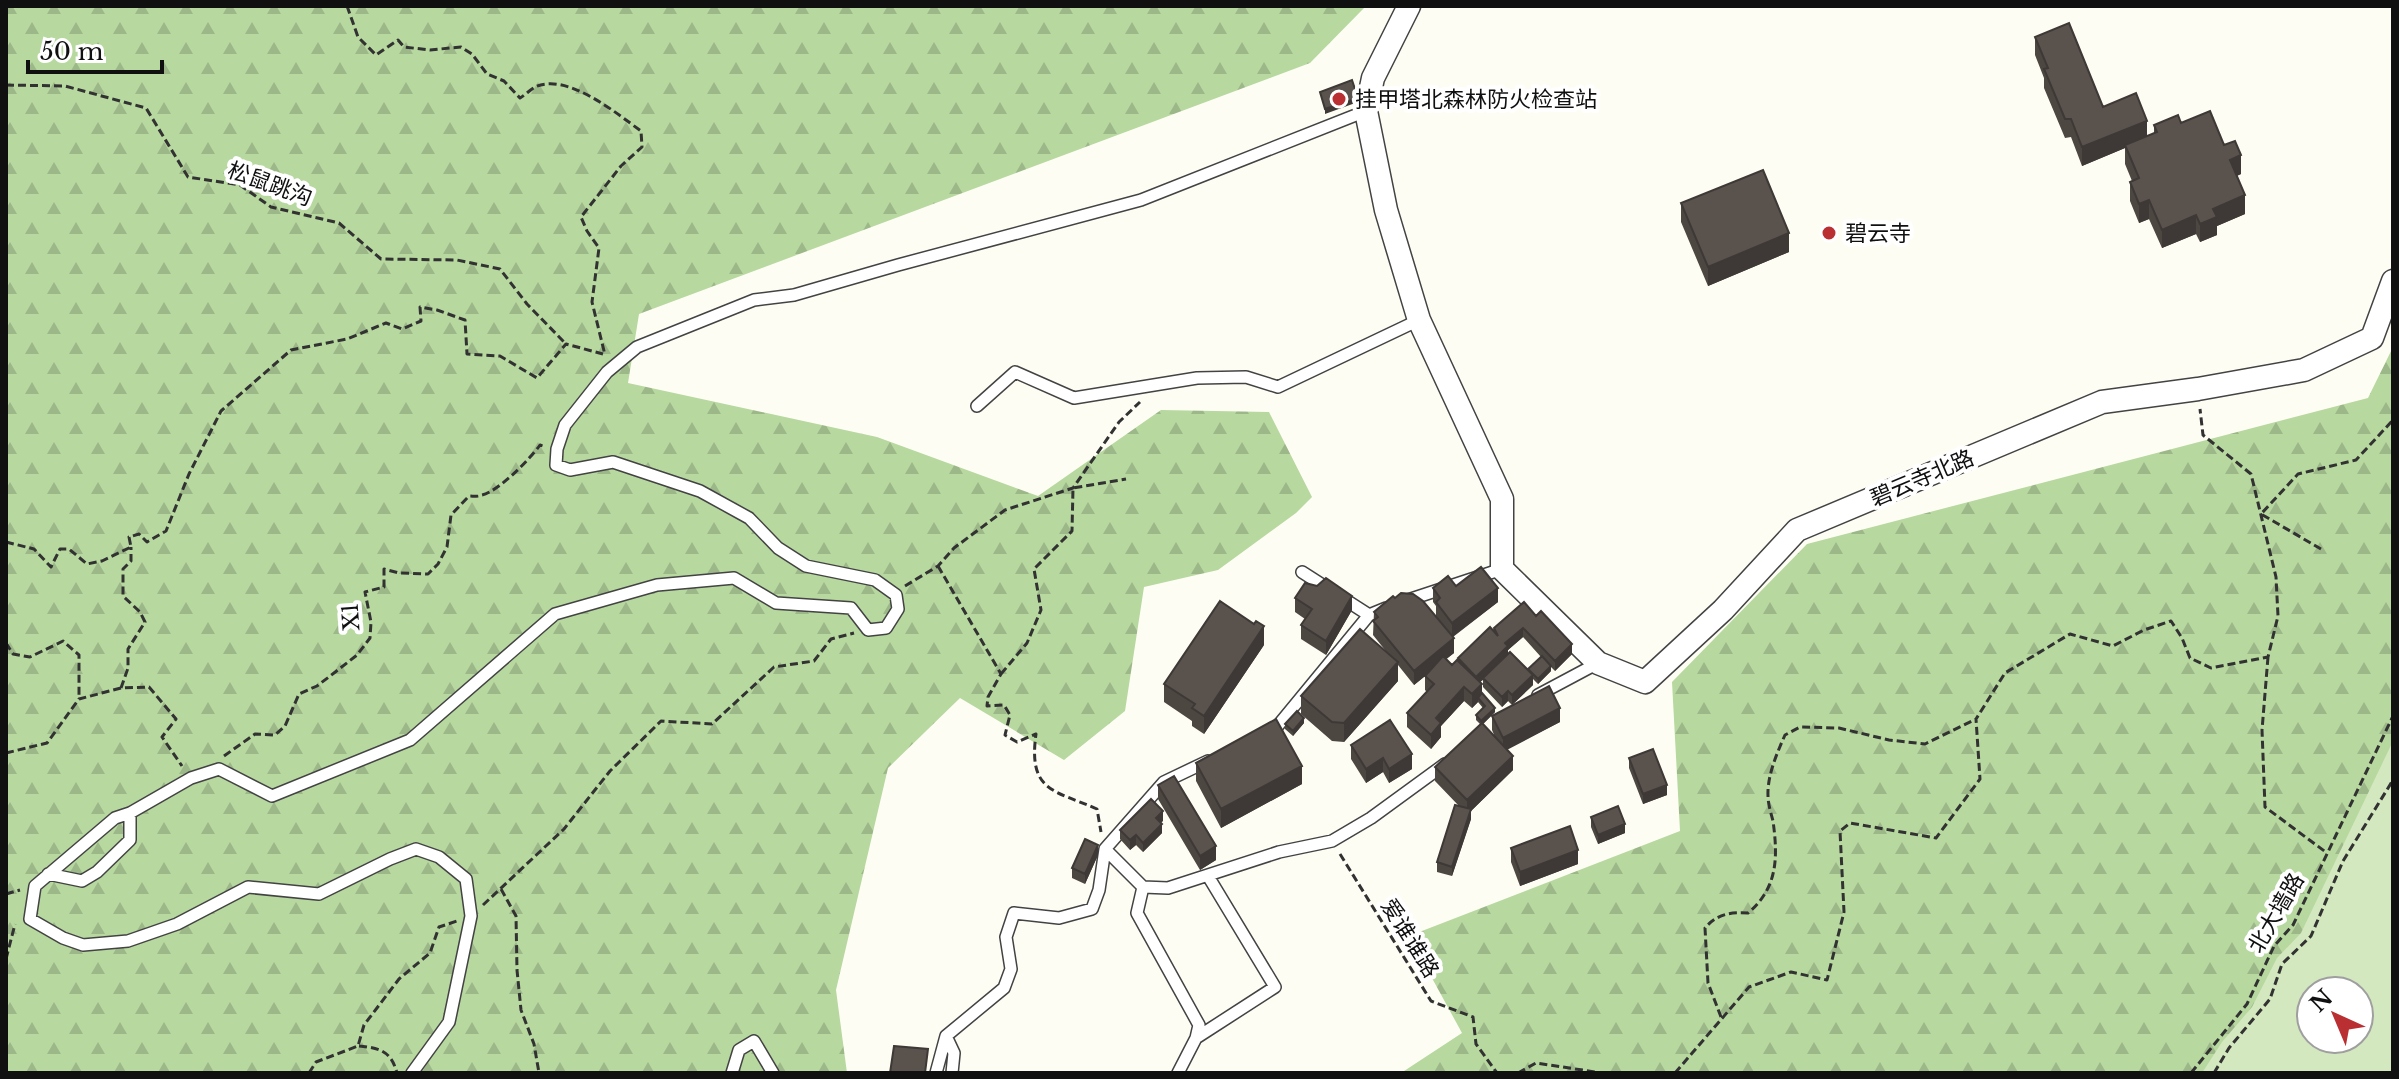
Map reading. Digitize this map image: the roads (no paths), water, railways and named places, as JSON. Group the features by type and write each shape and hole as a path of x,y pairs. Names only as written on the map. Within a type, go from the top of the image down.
{"street":[{"path":"1409,6 1373,78 1366,111 1386,210 1419,320 1502,499 1502,569"},
{"name":"碧云寺北路","path":"1502,569 1598,663 1645,682 1723,610 1797,530 2102,402 2304,370 2372,338 2393,281"}],"lane":[{"path":"412,1073 449,1022 471,916 466,879 439,857 416,849 319,894 248,887 177,924 128,941 83,945 63,938 30,919 35,886 115,818 130,813 191,778 219,769 272,796 410,740 555,614 657,585 734,578 776,603 851,608 868,630 886,628 898,609 896,595 875,580 806,566 778,548 749,518 700,491 613,462 570,470 556,465 557,449 565,425 607,372 637,347 754,300 794,295 1141,200 1366,111"},
{"path":"977,406 1015,372 1074,398 1197,378 1246,377 1278,387 1419,320"},
{"path":"1262,735 1276,728 1369,615 1418,595 1502,569"},
{"path":"1302,572 1369,615"},
{"path":"1532,699 1598,663"},
{"path":"1105,849 1143,887 1168,888 1279,852 1332,841 1436,772 1459,751"},
{"path":"936,1073 946,1036 1004,988 1011,969 1006,937 1014,913 1059,918 1092,909 1099,890 1105,849 1164,782 1220,755"},
{"path":"48,874 82,881 97,872 130,840 130,813"},
{"path":"1196,1038 1275,987 1208,876"},
{"path":"1143,887 1137,913 1199,1025 1196,1038 1178,1073"},
{"path":"946,1036 954,1053 952,1073"},
{"path":"732,1073 739,1050 754,1041 773,1073"}],"place":[{"name":"挂甲塔北森林防火检查站","path":"1339,99"},
{"name":"碧云寺","path":"1829,233"}]}
